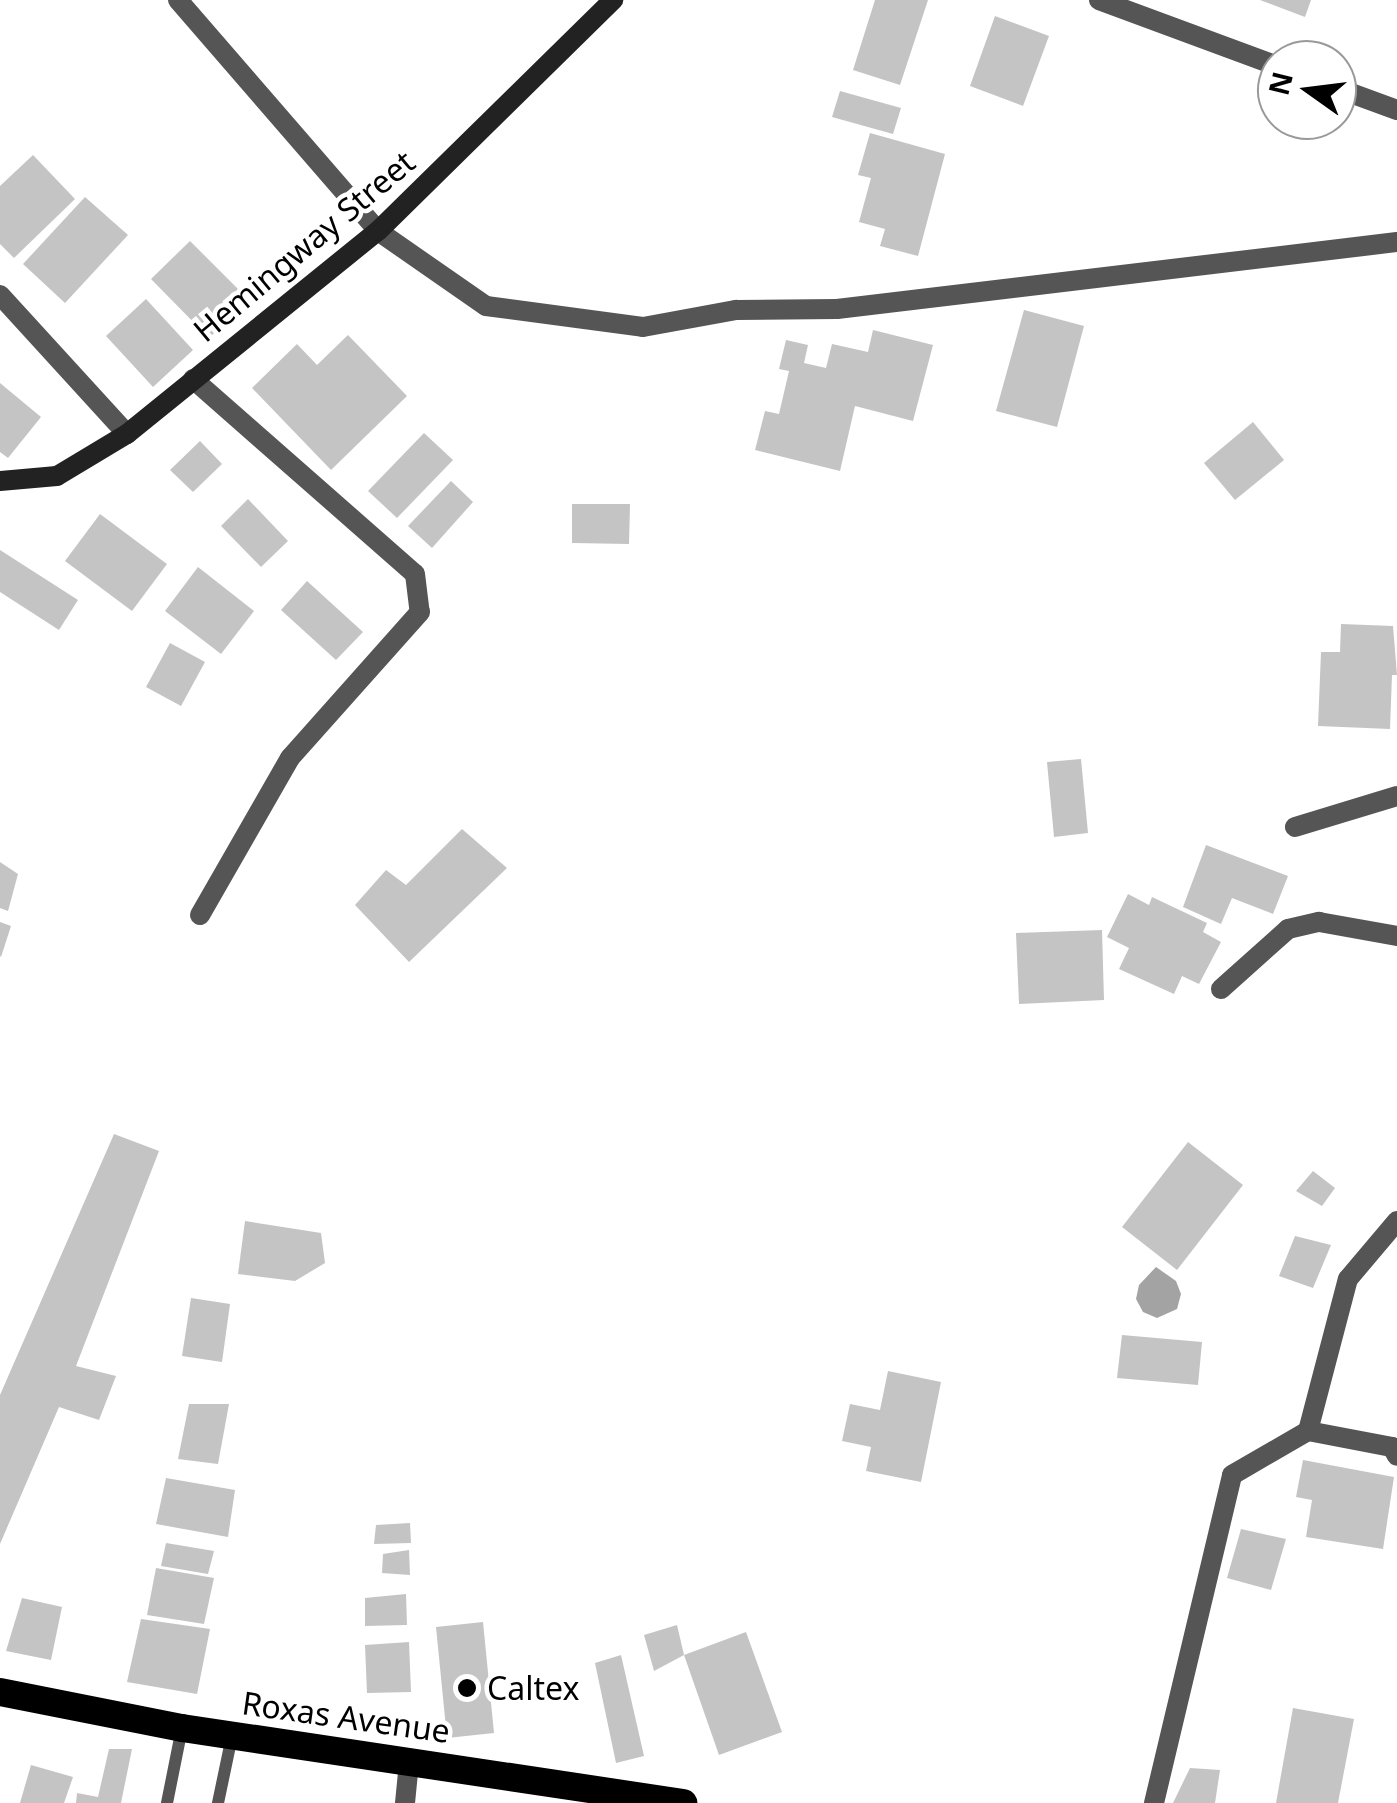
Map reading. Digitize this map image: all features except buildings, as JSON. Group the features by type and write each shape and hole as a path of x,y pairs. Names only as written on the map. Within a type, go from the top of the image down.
{"highway":[{"name":"Roxas Avenue","path":"0,1692 182,1728 682,1803"}],"main road":[{"name":"Hemingway Street","path":"0,481 57,476 127,434 378,231 613,0"}],"street":[{"path":"178,0 378,231 486,306 643,326 736,310 837,309 1397,242"},
{"path":"1098,0 1257,59"},
{"path":"1357,95 1397,110"},
{"path":"0,294 127,434"},
{"path":"194,379 415,574 420,612 290,758 200,915"},
{"path":"1296,827 1397,796"},
{"path":"1221,989 1288,928 1319,922 1397,936"},
{"path":"1308,1431 1348,1278 1397,1221"},
{"path":"1154,1803 1232,1475 1308,1431 1392,1447 1397,1456"},
{"path":"405,1803 408,1762"}],"lane":[{"path":"167,1803 182,1728"},
{"path":"218,1803 232,1736"}],"shaded area":[{"path":"1156,1267 1176,1281 1181,1294 1177,1309 1157,1318 1143,1312 1136,1299 1139,1285"}],"place":[{"name":"Caltex","path":"467,1688"}]}
